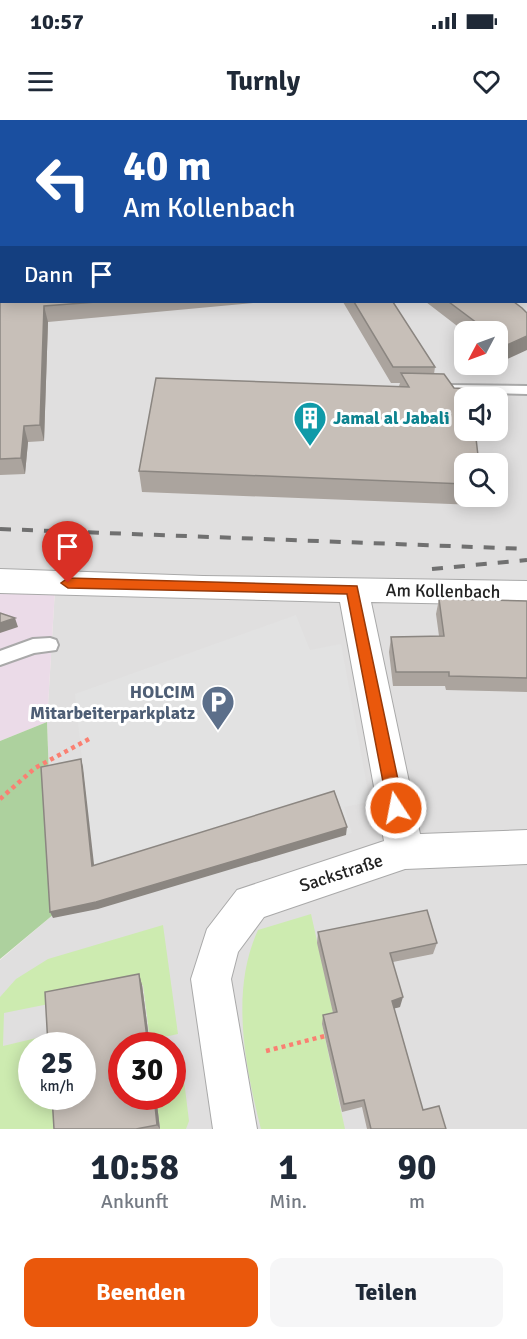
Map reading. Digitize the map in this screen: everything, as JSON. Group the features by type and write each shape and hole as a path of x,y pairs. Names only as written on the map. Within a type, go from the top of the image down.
{"street":[{"name":"Am Kollenbach","path":"0,581 215,588 527,593"},
{"name":"Sackstraße","path":"235,1129 211,979 221,943 251,903 405,852 352,590"},
{"path":"405,852 527,847"}],"lane":[{"path":"433,389 527,390"},
{"path":"0,658 33,646 50,645"}],"path":[{"path":"0,799 34,768 89,739"},
{"path":"224,1062 325,1036"}],"shaded area":[{"path":"0,303 527,303 527,1129 0,1129 0,960 54,914 47,722 55,590 0,587"},
{"path":"0,587 55,589 47,722 0,741"},
{"name":"HOLCIM Mitarbeiterparkplatz","path":"296,615 310,650 341,644 370,802 344,807 352,833 98,909 75,694"}],"green space":[{"path":"47,722 54,914 0,959 0,741"},
{"path":"311,914 335,1021 322,1024 345,1129 261,1129 250,1080 243,1029 242,1003 249,953 258,930"},
{"path":"163,925 178,1032 149,1032 143,985 4,1013 3,1046 18,1042 18,1110 58,1110 59,1129 0,1129 0,997 16,979 48,959"},
{"path":"186,1097 189,1121 186,1129 160,1129 158,1110 186,1110"}],"building":[{"path":"0,303 83,303 44,306 40,425 24,426 21,458 0,459"},
{"path":"355,303 394,303 435,367 393,367"},
{"path":"450,303 515,303 527,313 527,336 508,345 508,321 474,321"},
{"name":"Jamal al Jabali","path":"401,373 444,374 454,388 454,441 476,441 478,453 454,453 454,484 139,471 156,378 409,387"},
{"path":"439,599 527,601 527,678 449,676 449,672 396,672 391,637 444,636"},
{"path":"0,613 15,618 0,623"},
{"path":"81,759 92,866 334,791 347,827 96,902 50,912 41,767"},
{"path":"427,910 437,943 390,953 403,997 392,1001 423,1110 439,1106 446,1129 371,1129 364,1100 344,1104 323,1015 337,1012 318,932"},
{"path":"139,974 146,1032 108,1032 108,1110 155,1110 157,1125 136,1129 54,1129 53,1110 96,1110 96,1032 47,1032 45,992"}],"railway":[{"path":"0,529 527,549"},
{"path":"432,569 527,560"}],"place":[{"name":"Jamal al Jabali","path":"310,447"},
{"name":"HOLCIM Mitarbeiterparkplatz","path":"218,731"}],"route":[{"path":"68,583 352,590 396,808"}]}
